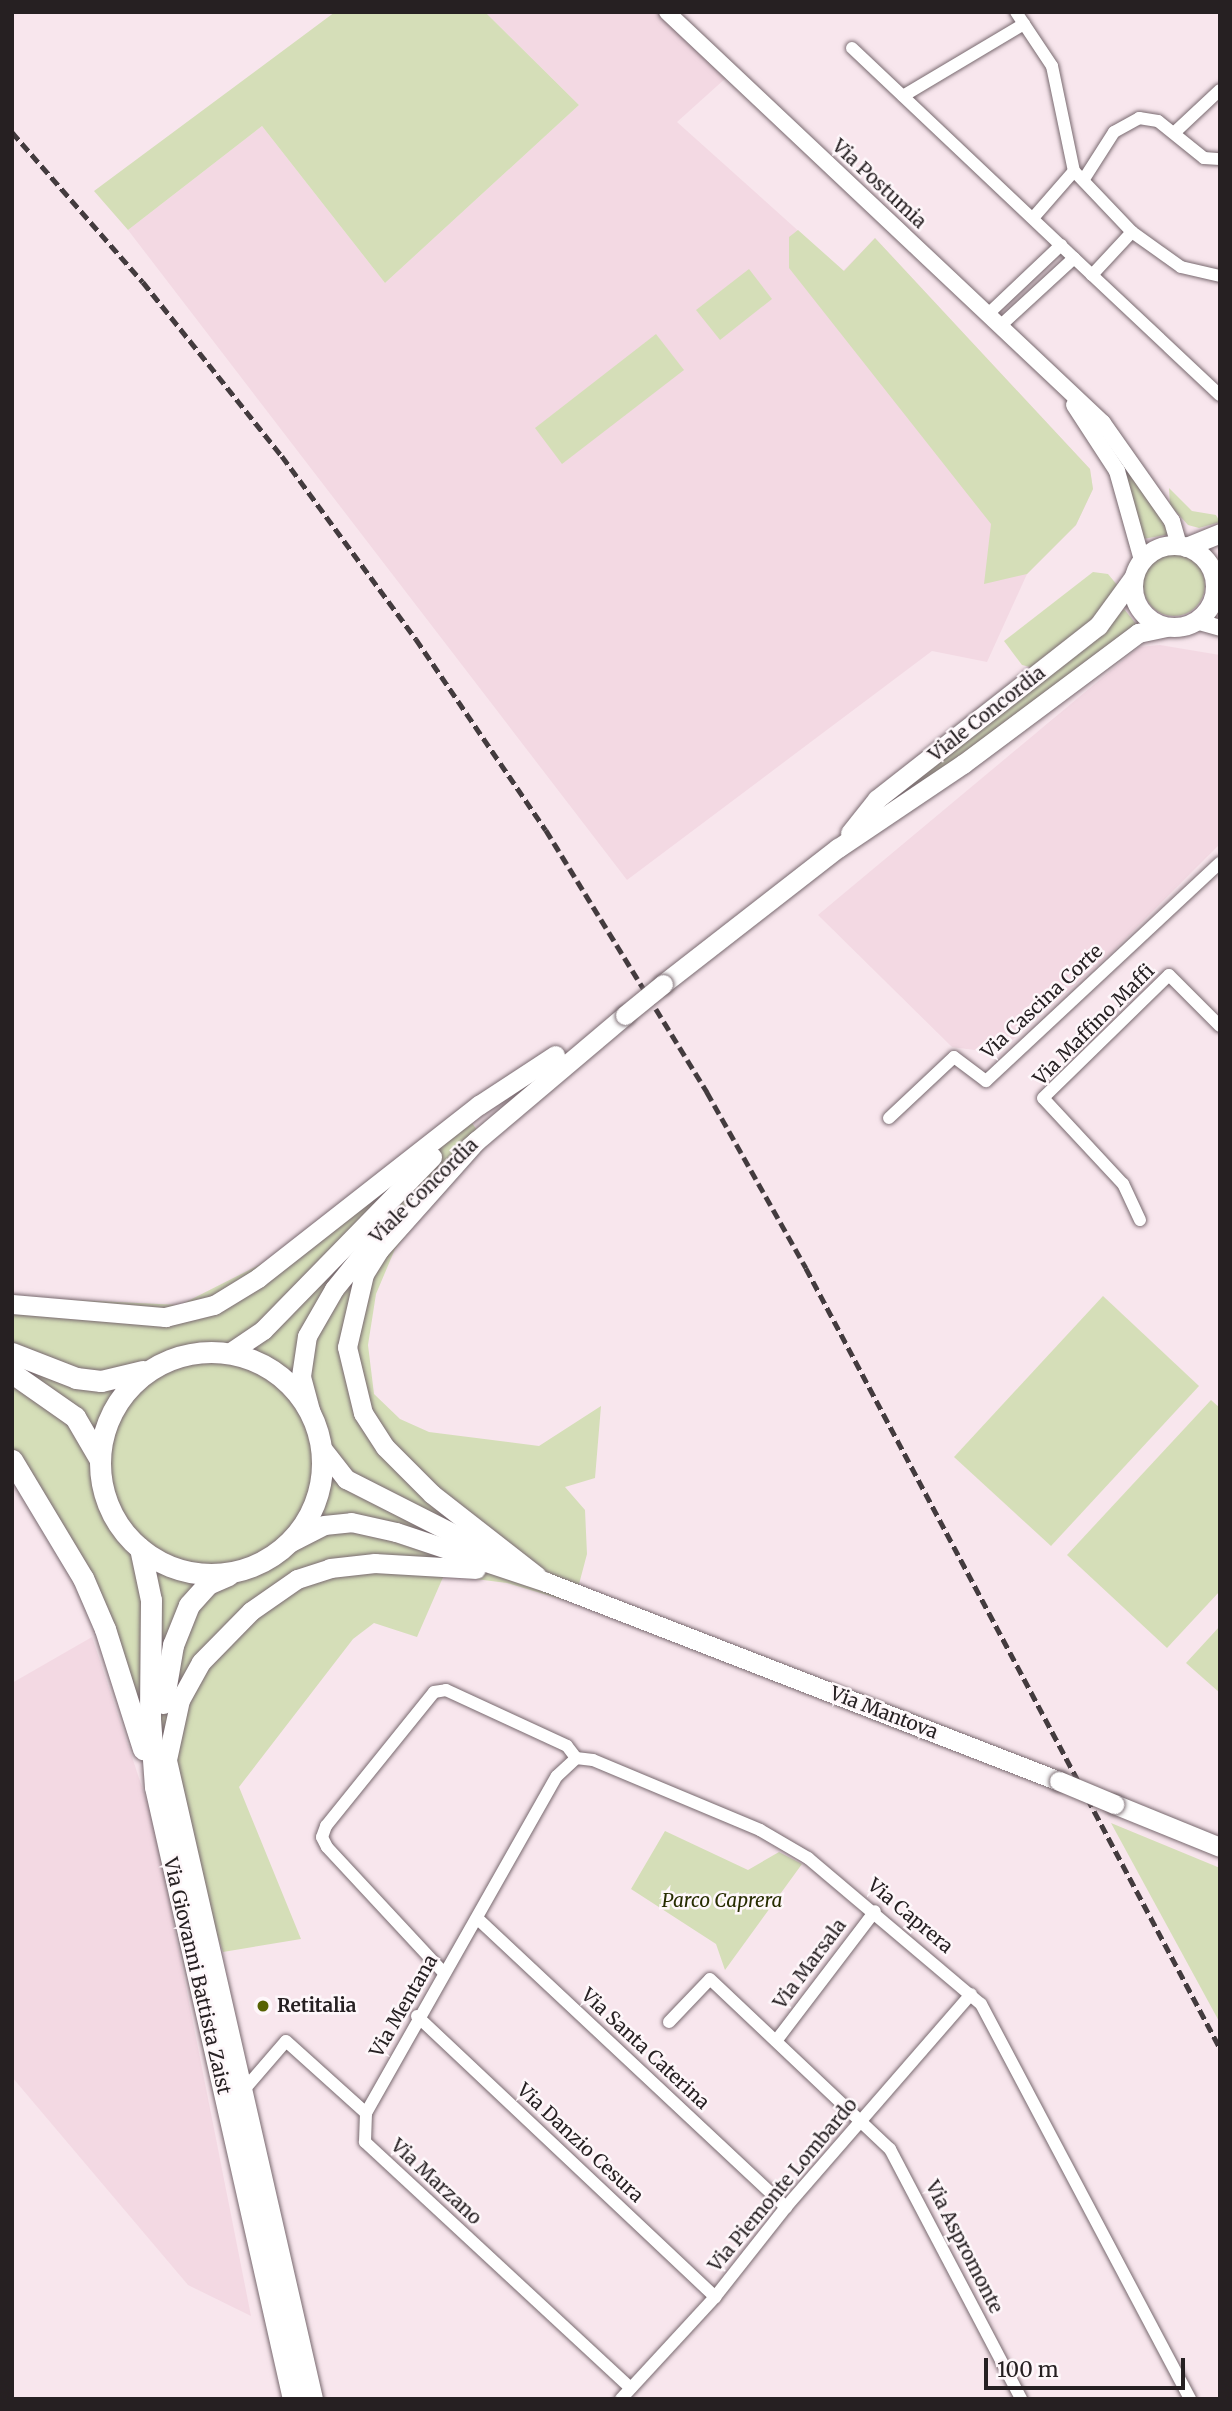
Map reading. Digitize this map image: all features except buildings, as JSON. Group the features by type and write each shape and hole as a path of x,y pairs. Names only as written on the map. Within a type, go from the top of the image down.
{"main road":[{"name":"Viale Concordia","path":"838,848 877,799 1098,626 1138,569 1159,548 1183,546 1220,533"},
{"path":"1183,546 1203,557 1217,580 1213,601 1196,621"},
{"path":"1138,569 1136,603 1144,614 1166,627"},
{"name":"Viale Concordia","path":"311,1413 301,1376 303,1354 326,1301 373,1240 477,1140 663,984 838,848 963,764 1138,633 1196,621"},
{"name":"Viale Concordia","path":"229,1353 263,1330 424,1163 555,1055 625,1015"},
{"path":"12,1304 165,1317 214,1305 258,1278 479,1105 555,1055"},
{"path":"477,1140 379,1250 364,1274 348,1347 363,1413 385,1447 432,1494 546,1582"},
{"path":"12,1353 76,1378 101,1381 128,1377 193,1353 229,1353 277,1374 311,1413 321,1447 317,1499 289,1543"},
{"path":"99,1459 103,1436 117,1404 139,1377 158,1364"},
{"path":"12,1373 75,1417 90,1436 99,1459 113,1515 140,1548 181,1570 228,1575 260,1563 289,1543 324,1525 351,1522 396,1532 508,1573 546,1582"},
{"path":"321,1447 346,1479 528,1570"},
{"path":"12,1460 61,1535 99,1616 155,1787"},
{"name":"Via Giovanni Battista Zaist","path":"140,1548 151,1600 150,1719 155,1787 293,2399"},
{"path":"166,1764 176,1711 201,1662 251,1611 297,1579 330,1568 375,1563 508,1573"},
{"name":"Via Giovanni Battista Zaist","path":"228,1575 196,1595 178,1628 163,1700 166,1764 312,2399"},
{"name":"Via Mantova","path":"546,1582 1220,1847"}],"street":[{"name":"Via Postumia","path":"667,12 1103,423 1172,521 1183,546"},
{"path":"902,96 1020,18 1052,66 1079,175 1132,232 1181,267 1220,276"},
{"path":"852,48 1220,395"},
{"path":"1174,132 1220,90"},
{"path":"1034,218 1079,175 1125,123 1139,118 1158,121 1204,158 1220,159"},
{"path":"1092,275 1132,232"},
{"path":"987,315 1061,245"},
{"path":"999,327 1074,258"},
{"name":"Via Postumia","path":"1061,386 1116,471 1138,569"},
{"path":"1196,621 1220,628"},
{"name":"Via Cascina Corte","path":"889,1118 954,1057 986,1081 1220,863"},
{"name":"Via Maffino Maffi","path":"1140,1220 1122,1184 1044,1098 1169,975 1220,1027"},
{"path":"444,1973 327,1847 322,1837 326,1826 434,1692 446,1690 567,1746 576,1758 557,1776 478,1919"},
{"name":"Via Caprera","path":"576,1758 610,1766 760,1830 808,1858 875,1911 971,1994 1009,2054 1187,2397"},
{"name":"Via Marsala","path":"776,2041 875,1911"},
{"name":"Via Mentana","path":"366,2113 417,2016 478,1919"},
{"name":"Via Santa Caterina","path":"478,1919 786,2207"},
{"name":"Via Aspromonte","path":"669,2022 710,1979 861,2121 898,2162 1021,2399"},
{"name":"Via Piemonte Lombardo","path":"621,2399 715,2297 786,2207 971,1994"},
{"name":"Via Danzio Cesura","path":"417,2016 715,2297"},
{"path":"242,2092 286,2041 366,2113"},
{"name":"Via Marzano","path":"366,2113 365,2142 631,2388"},
{"path":"303,2357 319,2399"}],"shaded area":[{"path":"485,12 659,12 727,77 677,122 843,271 875,238 1090,469 1093,489 1076,525 1027,574 987,662 932,651 627,880 128,230 262,126 385,283 579,105"},
{"path":"1160,645 1220,655 1220,844 1107,957 997,1053 952,1047 818,915 1139,647"},
{"path":"92,1637 153,1820 251,2316 188,2285 12,2077 12,1683"}],"green space":[{"path":"335,12 485,12 579,105 385,283 262,126 128,230 94,191"},
{"path":"798,230 844,271 875,238 1090,469 1093,489 1076,525 1027,574 984,584 991,524 789,268 789,237"},
{"path":"749,269 772,299 720,340 696,310"},
{"path":"656,334 684,370 562,464 535,428"},
{"path":"1130,471 1167,523 1171,534 1143,539 1125,473"},
{"path":"1169,488 1192,511 1216,515 1220,522 1199,528 1188,525 1170,505"},
{"path":"1168,554 1180,554 1196,563 1203,573 1203,597 1196,607 1180,616 1168,616 1157,611 1148,602 1143,591 1143,579 1148,568 1157,559"},
{"path":"1093,572 1108,574 1118,586 1095,620 1034,668 1022,665 1004,641"},
{"path":"1124,609 1137,625 958,759 888,802 1108,627"},
{"path":"469,1119 477,1130 428,1207 395,1249 376,1294 368,1345 374,1394 400,1419 429,1432 539,1446 601,1406 595,1478 565,1487 585,1510 587,1554 574,1603 507,1583 444,1575 417,1637 374,1623 353,1639 239,1787 301,1939 223,1952 95,1588 12,1456 12,1297 180,1305 261,1264"},
{"path":"1103,1296 1199,1386 1051,1546 954,1457"},
{"path":"1211,1400 1220,1408 1220,1591 1167,1648 1067,1555"},
{"path":"1220,1626 1220,1693 1186,1663"},
{"path":"1111,1823 1220,1868 1220,2023"},
{"name":"Parco Caprera","path":"665,1831 748,1870 779,1852 802,1864 725,1970 716,1944 631,1889"}],"railway":[{"path":"12,132 143,282 282,456 416,639 546,830 707,1092 806,1268 1220,2048"}],"place":[{"name":"Retitalia","path":"263,2006"}]}
